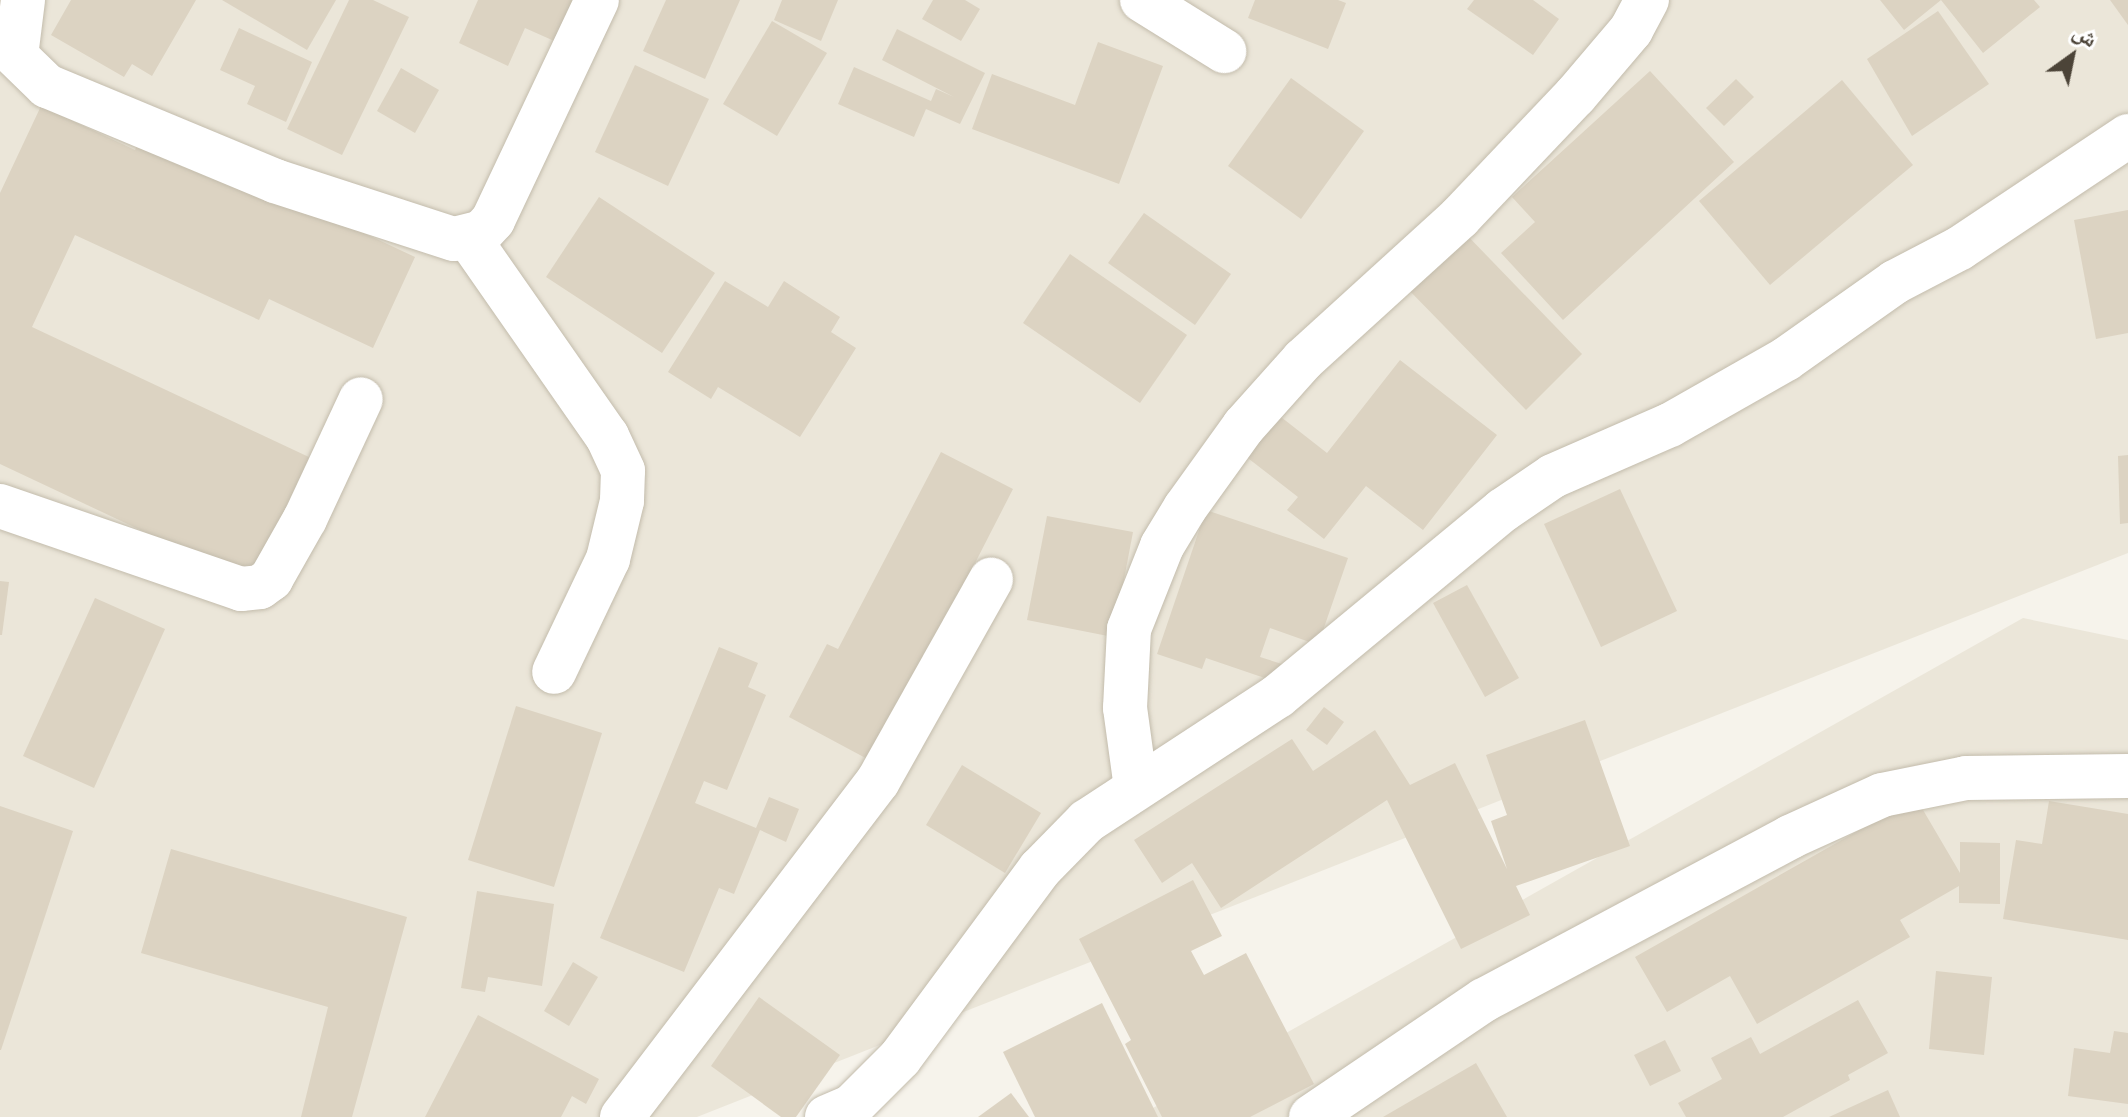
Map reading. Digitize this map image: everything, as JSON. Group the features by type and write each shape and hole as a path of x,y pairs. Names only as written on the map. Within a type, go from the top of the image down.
{"street":[{"path":"23,0 16,56 47,86 275,181 423,233 468,237 493,220 511,191 597,0"},
{"path":"1142,0 1224,51"},
{"path":"1136,788 1125,708 1129,629 1162,546 1185,508 1244,426 1303,360 1460,217 1544,129 1631,30 1647,0"},
{"path":"827,1117 851,1107 900,1058 1069,834 1278,696 1503,510 1553,476 1670,425 1786,359 1895,282 1960,248 2128,136"},
{"path":"468,237 607,436 623,471 622,501 608,559 554,672"},
{"path":"0,506 241,589 260,587 271,579 305,519 361,399"},
{"path":"622,1117 878,781 991,580"},
{"path":"1311,1117 1484,1000 1790,837 1882,795 1966,778 2128,776"}],"shaded area":[{"path":"0,0 2128,0 2128,553 697,1117 0,1117"},
{"path":"2023,618 2128,640 2128,1117 1137,1117"}],"building":[{"path":"71,0 196,0 152,76 132,64 124,77 51,35"},
{"path":"222,0 336,0 307,50"},
{"path":"349,0 373,0 409,17 342,155 287,129"},
{"path":"478,0 591,0 570,48 525,28 508,66 459,43"},
{"path":"666,0 740,0 705,79 643,51"},
{"path":"782,0 838,0 821,41 774,20"},
{"path":"933,0 965,0 980,9 961,41 922,19"},
{"path":"1255,0 1338,0 1346,3 1328,49 1248,18"},
{"path":"1474,0 1533,0 1559,19 1533,55 1467,9"},
{"path":"1880,0 1941,0 1904,30"},
{"path":"1941,0 2034,0 2040,7 1983,53"},
{"path":"2110,0 2128,0 2128,25"},
{"path":"1938,11 1989,84 1912,136 1867,59"},
{"path":"772,21 827,53 777,136 723,104"},
{"path":"239,28 312,62 286,122 247,104 255,86 220,70"},
{"path":"897,29 985,73 960,124 926,109 914,137 838,104 854,67 931,101 936,89 954,97 882,60"},
{"path":"1098,42 1163,66 1119,184 972,129 992,74 1075,105"},
{"path":"635,65 709,99 668,186 595,152"},
{"path":"401,68 439,90 415,133 377,111"},
{"path":"1650,71 1734,162 1563,320 1501,253 1535,222 1512,197"},
{"path":"1291,78 1364,131 1301,219 1228,166"},
{"path":"1736,79 1754,97 1724,126 1706,108"},
{"path":"1842,80 1913,165 1770,285 1699,201"},
{"path":"41,106 135,150 144,130 415,257 373,348 269,299 259,320 75,235 32,327 328,466 270,591 0,464 0,193"},
{"path":"599,197 715,273 662,353 546,277"},
{"path":"2128,210 2128,333 2096,339 2074,220"},
{"path":"1144,213 1231,274 1195,325 1108,263"},
{"path":"1461,229 1582,354 1526,410 1404,285"},
{"path":"1070,254 1187,335 1140,403 1023,323"},
{"path":"725,281 768,307 784,281 840,317 831,332 856,348 800,437 718,387 711,399 668,372"},
{"path":"1400,360 1497,435 1423,530 1366,486 1324,539 1287,510 1298,497 1240,452 1272,410 1327,453"},
{"path":"941,452 1013,489 873,762 789,717 827,644 838,649"},
{"path":"2128,455 2128,523 2120,524 2118,456"},
{"path":"1620,489 1677,611 1601,647 1544,524"},
{"path":"1206,510 1348,558 1318,645 1270,628 1260,657 1288,666 1282,684 1206,658 1202,669 1157,654"},
{"path":"1047,516 1133,532 1113,637 1027,620"},
{"path":"0,581 9,582 2,635 0,635"},
{"path":"1467,585 1519,678 1485,697 1433,603"},
{"path":"95,598 165,629 94,788 23,756"},
{"path":"719,647 758,663 748,687 766,695 727,790 704,781 695,803 756,828 769,797 799,809 786,842 760,830 734,894 719,888 684,972 600,938"},
{"path":"516,706 602,733 554,887 468,860"},
{"path":"1324,707 1344,722 1327,745 1306,730"},
{"path":"1585,720 1630,846 1516,886 1530,915 1461,949 1387,800 1221,908 1192,863 1162,883 1134,840 1292,739 1313,771 1375,730 1410,785 1455,763 1507,869 1491,821 1507,815 1486,755"},
{"path":"962,765 1041,813 1005,873 926,825"},
{"path":"1916,798 1960,873 1960,842 2000,843 2000,904 1959,903 1959,886 1900,920 1910,937 1757,1024 1730,976 1667,1012 1635,957"},
{"path":"2049,801 2128,814 2128,940 2003,919 2016,840 2042,844"},
{"path":"0,806 73,831 1,1050 0,1050"},
{"path":"171,849 407,917 352,1117 301,1117 328,1007 141,953"},
{"path":"1193,880 1222,936 1191,951 1204,975 1246,953 1314,1084 1250,1117 1162,1117 1125,1044 1131,1040 1079,939"},
{"path":"477,891 554,904 542,986 488,977 485,992 461,988"},
{"path":"573,962 598,977 569,1026 544,1011"},
{"path":"1936,971 1992,977 1984,1055 1929,1049"},
{"path":"759,997 840,1055 796,1117 781,1117 711,1066"},
{"path":"1858,1000 1888,1053 1848,1075 1850,1080 1783,1117 1686,1117 1678,1103 1722,1079 1711,1058 1751,1037 1760,1054"},
{"path":"1102,1003 1158,1117 1035,1117 1003,1052"},
{"path":"478,1015 599,1079 586,1104 572,1096 561,1117 425,1117"},
{"path":"2114,1031 2128,1033 2128,1104 2068,1096 2074,1048 2110,1053"},
{"path":"1665,1040 1681,1071 1650,1086 1634,1055"},
{"path":"1476,1063 1507,1117 1383,1117"},
{"path":"1888,1090 1900,1117 1829,1117"},
{"path":"1011,1093 1029,1117 978,1117"}]}
